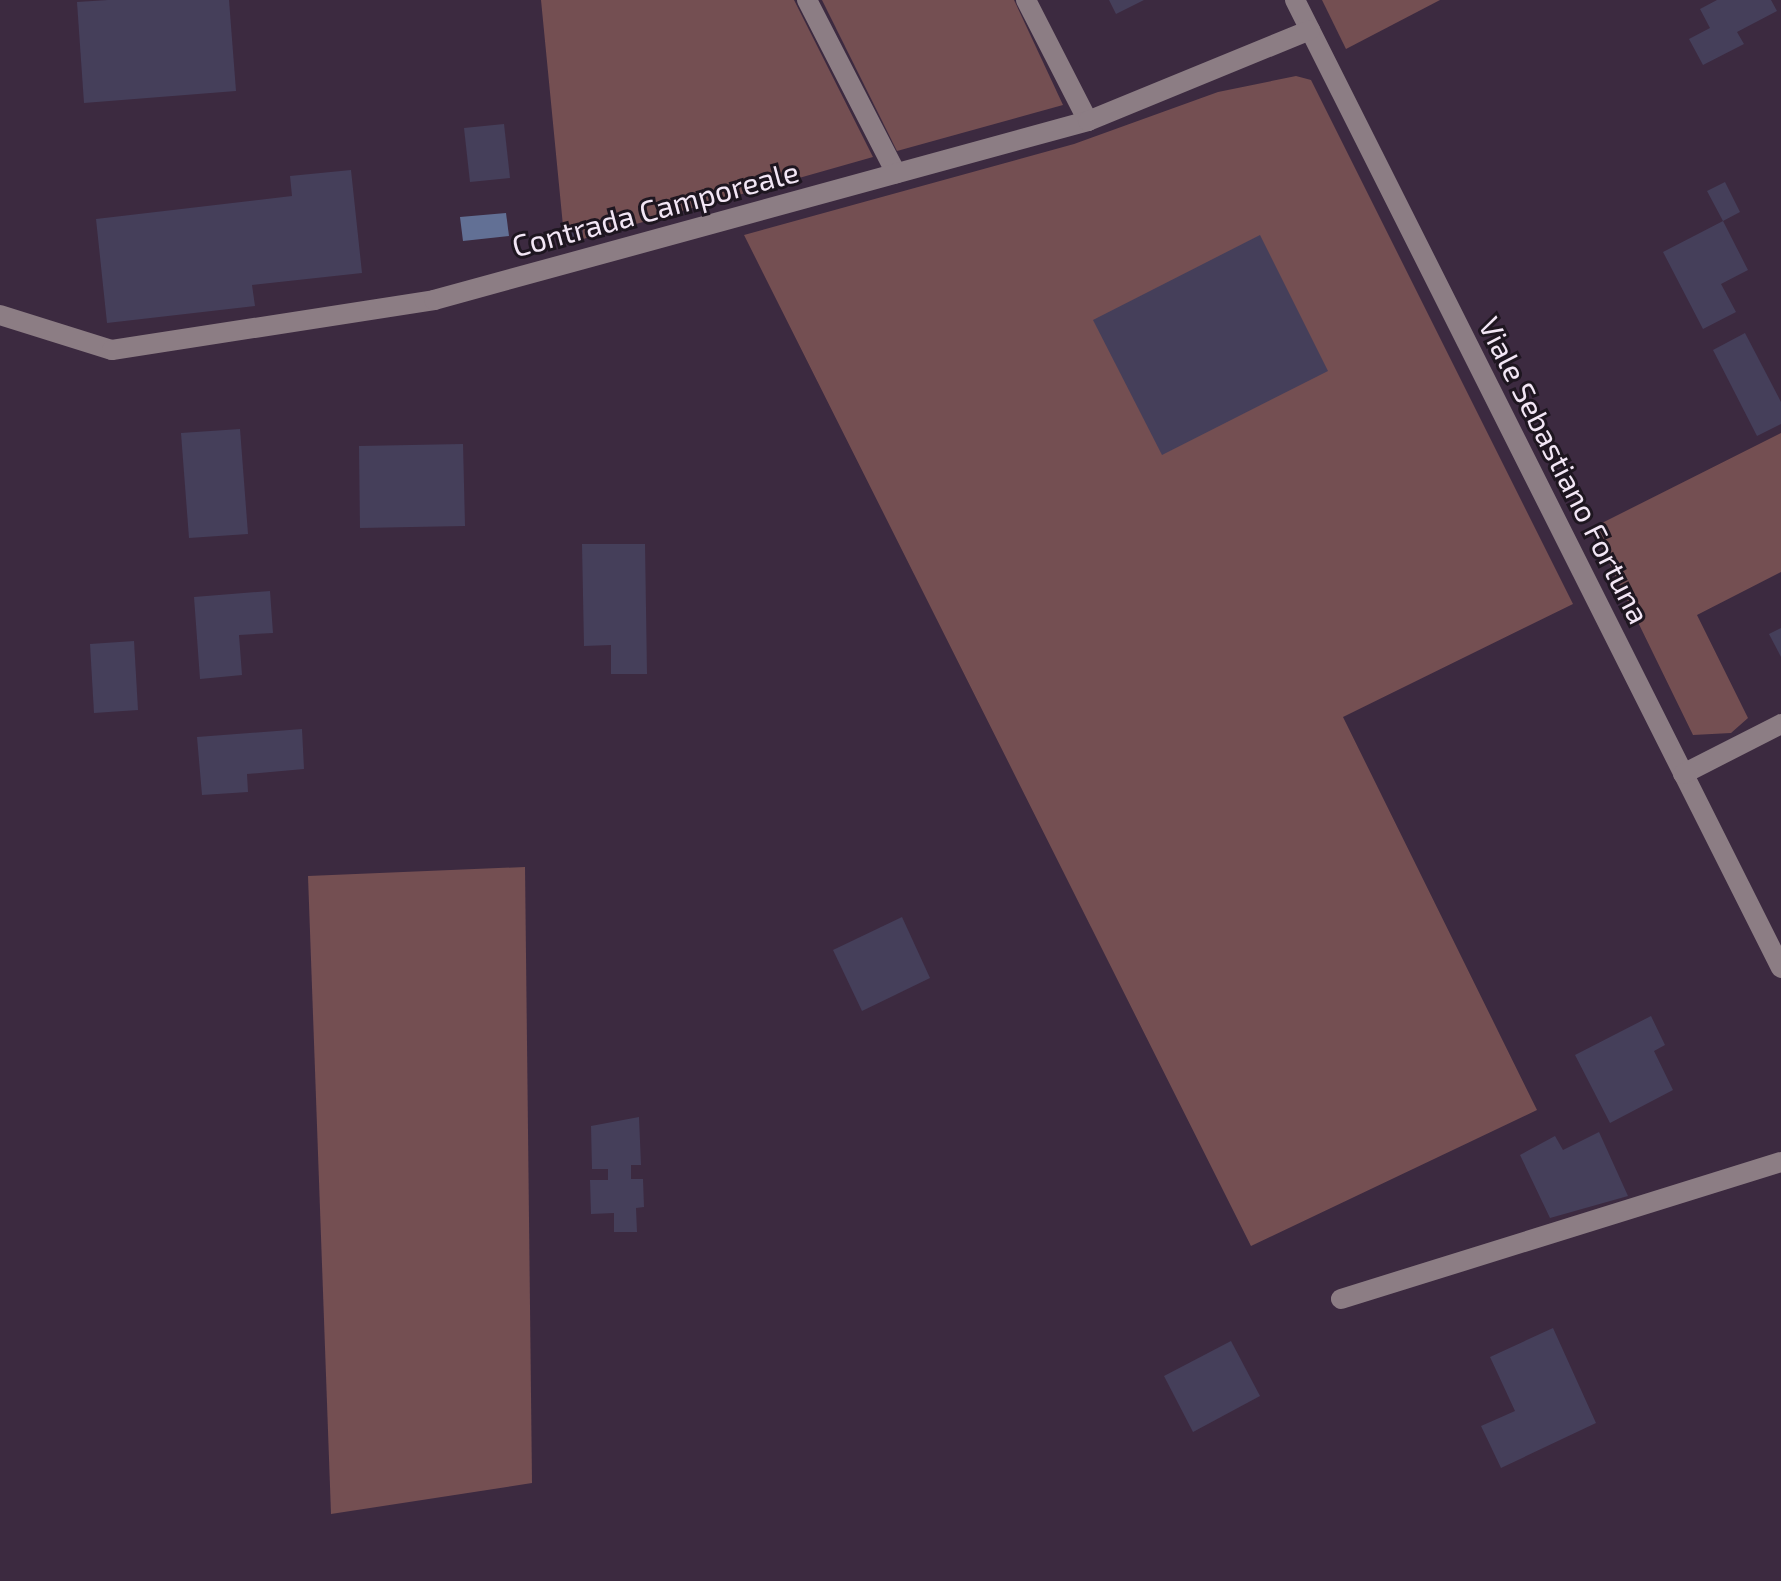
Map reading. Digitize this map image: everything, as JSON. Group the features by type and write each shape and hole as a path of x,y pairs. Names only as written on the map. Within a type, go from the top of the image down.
{"street":[{"path":"807,0 896,173"},
{"path":"1026,0 1088,121"},
{"name":"Viale Sebastiano Fortuna","path":"1295,0 1781,968"},
{"name":"Contrada Camporeale","path":"0,315 112,350 434,300 1088,121 1310,30"},
{"path":"1683,774 1781,724"},
{"path":"1341,1299 1781,1162"}],"shaded area":[{"path":"541,0 794,0 873,157 583,239 582,225 563,226"},
{"path":"822,0 1014,0 1063,105 897,151"},
{"path":"1322,0 1440,0 1346,49"},
{"path":"1296,76 1311,80 1573,604 1343,717 1537,1110 1251,1246 744,235 1074,144 1218,92"},
{"path":"1781,433 1781,572 1697,615 1748,718 1731,733 1693,735 1592,528"},
{"path":"525,867 532,1483 331,1514 308,876"}],"water":[{"path":"506,213 509,236 463,241 460,217"}],"building":[{"path":"229,0 236,91 84,103 77,2"},
{"path":"1109,0 1144,0 1116,14"},
{"path":"1717,0 1771,0 1777,11 1737,32 1744,44 1703,65 1689,39 1710,28 1700,9"},
{"path":"504,124 510,178 470,182 464,128"},
{"path":"351,170 362,273 252,285 255,306 107,323 96,219 292,196 290,176"},
{"path":"1725,182 1740,212 1723,221 1707,191"},
{"path":"1723,221 1748,270 1721,284 1736,312 1703,329 1663,252"},
{"path":"582,225 583,239 563,239 563,226"},
{"path":"1260,235 1328,371 1162,455 1093,320"},
{"path":"1745,333 1781,402 1781,424 1757,436 1713,350"},
{"path":"240,429 248,534 189,538 181,433"},
{"path":"463,444 465,526 360,528 359,446"},
{"path":"582,544 645,544 647,674 611,674 611,645 584,646"},
{"path":"270,591 273,633 239,635 242,675 200,679 194,597"},
{"path":"1781,628 1781,657 1769,634"},
{"path":"134,641 138,710 94,713 90,644"},
{"path":"302,729 304,769 247,774 248,792 202,795 197,737"},
{"path":"902,917 930,978 862,1011 833,950"},
{"path":"1651,1016 1665,1045 1654,1051 1673,1090 1610,1123 1575,1055"},
{"path":"639,1117 641,1165 631,1165 631,1179 643,1179 644,1207 636,1208 637,1232 614,1232 614,1213 591,1214 590,1180 608,1180 608,1169 592,1169 591,1126"},
{"path":"1599,1132 1628,1196 1550,1218 1520,1155 1555,1136 1563,1150"},
{"path":"1553,1328 1596,1423 1501,1468 1481,1426 1515,1411 1490,1357"},
{"path":"1231,1341 1260,1396 1193,1432 1164,1376"}]}
